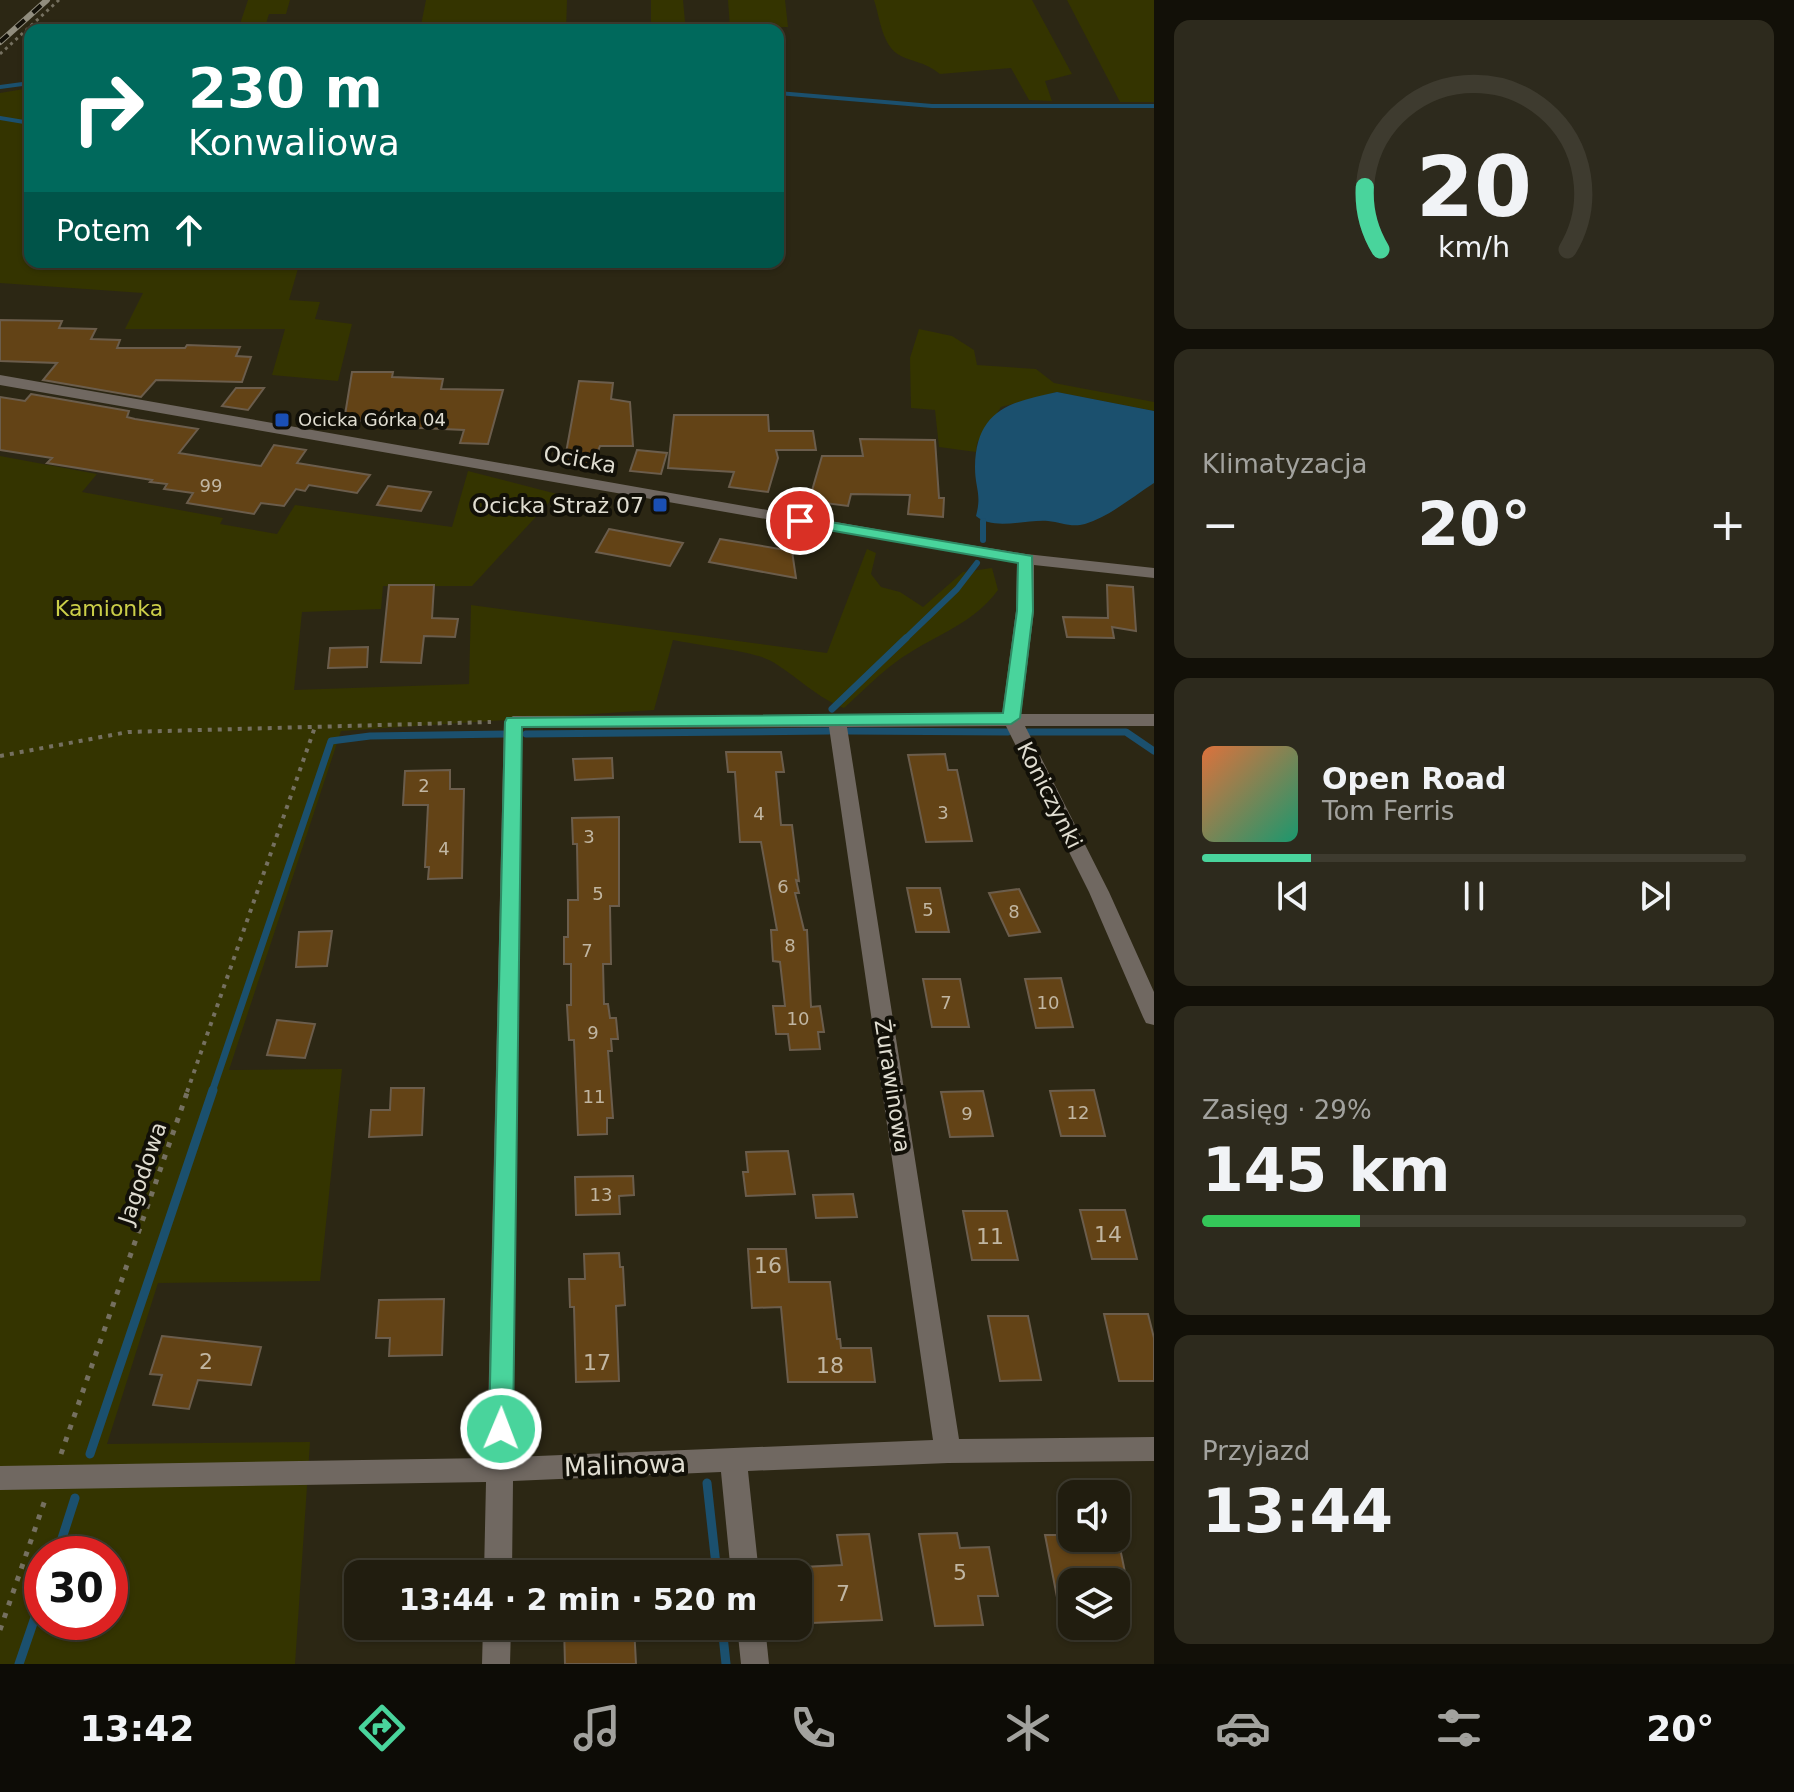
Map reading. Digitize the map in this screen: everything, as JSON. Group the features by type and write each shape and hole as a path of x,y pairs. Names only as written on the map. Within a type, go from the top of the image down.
{"street":[{"name":"Ocicka","path":"0,380 1026,559 1154,573"},
{"name":"Koniczynki","path":"1026,559 1025,611 1011,718 1099,892 1154,1017"},
{"path":"498,1560 513,722 1011,718 1154,720"},
{"name":"Żurawinowa","path":"837,720 948,1451"},
{"name":"Malinowa","path":"0,1478 501,1470 948,1451 1154,1449"},
{"path":"733,1460 744,1560"},
{"path":"496,1664 497,1640"},
{"path":"752,1640 755,1664"}],"path":[{"path":"33,24 59,0"},
{"path":"0,54 24,32"},
{"path":"0,756 128,732 513,722"},
{"name":"Jagodowa","path":"0,1630 315,727"}],"green space":[{"path":"248,0 290,0 286,14 269,14 266,24 240,24"},
{"path":"426,0 567,0 566,24 421,24"},
{"path":"651,0 683,0 685,22 651,24"},
{"path":"728,0 785,0 788,27 784,27 784,24 730,24"},
{"path":"874,0 1032,0 1072,74 1045,81 1052,101 1029,100 1011,68 940,74 895,52 886,39"},
{"path":"1067,0 1154,0 1154,102 1120,102"},
{"path":"24,89 24,268 298,268 289,300 320,302 315,319 352,324 338,381 272,375 285,329 125,329 143,293 0,283 0,93"},
{"path":"919,329 952,336 974,350 977,365 1036,369 1054,383 1154,402 1154,411 1057,392 1001,407 977,443 976,452 939,447 935,410 911,408 910,358"},
{"name":"Kamionka","path":"0,456 97,474 82,492 223,518 220,524 277,534 295,505 452,527 468,471 557,494 472,586 383,586 381,609 302,612 294,690 469,684 471,605 827,653 867,549 876,553 871,574 881,587 900,592 923,607 963,572 992,568 998,590 988,602 964,622 896,662 844,708 763,657 673,640 654,710 341,731 229,1070 342,1069 320,1281 158,1283 107,1444 310,1442 295,1664 0,1664"}],"water":[{"path":"1057,392 1154,411 1154,483 1112,512 1080,525 1040,521 1001,524 976,516 977,448 989,421 1011,405"}],"building":[{"path":"0,320 62,321 59,328 96,329 91,339 120,340 117,348 185,348 187,345 240,347 236,356 251,357 242,382 156,380 141,397 43,380 57,363 0,361"},
{"path":"352,372 393,372 392,377 443,379 441,389 503,390 488,444 460,443 464,430 401,427 403,420 344,421"},
{"path":"579,381 613,383 611,399 630,402 633,446 600,446 591,468 564,464"},
{"path":"236,388 264,388 248,410 222,406"},
{"path":"31,394 129,411 127,417 198,429 179,453 261,466 274,445 306,450 297,463 370,475 357,493 309,485 305,491 296,489 284,506 261,503 254,514 187,503 193,493 164,489 167,484 47,463 52,458 0,450 0,397 25,401"},
{"path":"674,415 768,415 769,431 813,431 816,450 776,450 778,458 768,492 729,487 734,472 668,468"},
{"path":"860,439 935,440 939,498 944,498 943,517 908,514 910,495 851,494 848,506 809,501 822,456 863,456"},
{"path":"637,450 667,453 661,474 630,471"},
{"path":"388,486 431,492 421,511 377,505"},
{"path":"609,529 683,543 670,566 596,552"},
{"path":"720,539 792,551 796,578 709,562"},
{"path":"389,585 434,585 432,618 458,619 455,637 424,636 421,663 381,662"},
{"path":"1107,585 1133,587 1136,631 1112,627 1114,638 1067,637 1063,617 1108,618"},
{"path":"368,647 367,667 328,668 330,648"},
{"path":"726,752 781,752 784,772 776,772 781,825 792,825 799,881 796,880 799,893 795,893 804,930 807,930 811,1007 820,1006 824,1032 818,1032 820,1049 790,1050 788,1034 776,1034 773,1006 785,1006 780,962 773,961 771,930 777,930 761,842 740,842 735,772 728,772"},
{"path":"945,754 948,770 957,770 972,841 926,842 908,755"},
{"path":"612,758 613,778 575,780 573,759"},
{"path":"450,770 450,789 464,789 462,878 428,879 429,867 425,867 428,805 403,805 405,771"},
{"path":"619,817 619,906 610,906 611,964 603,964 604,1004 608,1004 610,1018 616,1018 618,1039 611,1039 612,1051 608,1051 613,1118 607,1118 607,1134 578,1135 574,1040 569,1040 567,1005 571,1005 571,964 564,964 568,900 578,900 577,844 573,844 572,818"},
{"path":"907,888 940,888 949,932 916,932"},
{"path":"1019,889 1040,932 1009,936 989,893"},
{"path":"332,931 327,966 296,967 299,932"},
{"path":"1061,978 1073,1027 1036,1028 1025,979"},
{"path":"923,979 960,979 969,1027 932,1027"},
{"path":"277,1020 315,1024 305,1058 267,1055"},
{"path":"391,1088 424,1088 422,1135 369,1137 371,1110 390,1110"},
{"path":"1094,1090 1105,1136 1061,1136 1050,1091"},
{"path":"983,1091 993,1136 950,1137 941,1092"},
{"path":"788,1151 795,1194 746,1196 743,1172 748,1172 746,1152"},
{"path":"633,1176 634,1195 619,1196 620,1214 576,1215 575,1177"},
{"path":"853,1194 857,1217 816,1218 813,1195"},
{"path":"1080,1210 1125,1210 1137,1259 1092,1259"},
{"path":"963,1211 1007,1211 1018,1260 972,1260"},
{"path":"748,1249 786,1249 789,1282 830,1282 837,1339 840,1339 841,1348 871,1348 875,1382 788,1382 781,1307 752,1308"},
{"path":"619,1253 625,1305 616,1306 619,1381 576,1382 574,1307 570,1307 569,1279 585,1279 584,1254"},
{"path":"444,1299 442,1355 389,1356 390,1338 376,1338 379,1300"},
{"path":"1104,1314 1148,1314 1154,1338 1154,1381 1119,1381"},
{"path":"988,1316 1028,1316 1041,1380 1000,1381"},
{"path":"162,1336 261,1347 251,1385 198,1380 189,1409 153,1405 162,1375 150,1374"},
{"path":"957,1533 960,1548 989,1547 998,1596 978,1596 983,1625 935,1626 919,1534"},
{"path":"869,1534 882,1620 812,1623 812,1567 842,1565 837,1535"},
{"path":"1045,1535 1058,1535 1058,1552 1121,1552 1124,1568 1058,1568 1058,1602"},
{"path":"564,1640 635,1640 636,1664 565,1664"}],"waterway":[{"path":"0,87 24,84"},
{"path":"784,94 932,106 1154,106"},
{"path":"0,118 24,122"},
{"path":"983,521 983,540"},
{"path":"904,640 957,589 977,563"},
{"path":"832,709 906,638"},
{"path":"526,734 829,731"},
{"path":"849,731 1008,732"},
{"path":"1028,732 1126,732 1154,751"},
{"path":"212,1092 331,741 370,736 506,734"},
{"path":"90,1454 213,1090"},
{"path":"707,1483 715,1560"},
{"path":"63,1536 75,1498"},
{"path":"19,1664 27,1640"},
{"path":"723,1640 726,1664"}],"railway":[{"path":"0,42 47,0"}],"place":[{"name":"Ocicka Górka 04","path":"282,420"},
{"name":"Ocicka Straż 07","path":"660,505"}],"route":[{"path":"501,1429 513,722 1011,718 1025,611 1026,559 800,521"}]}
